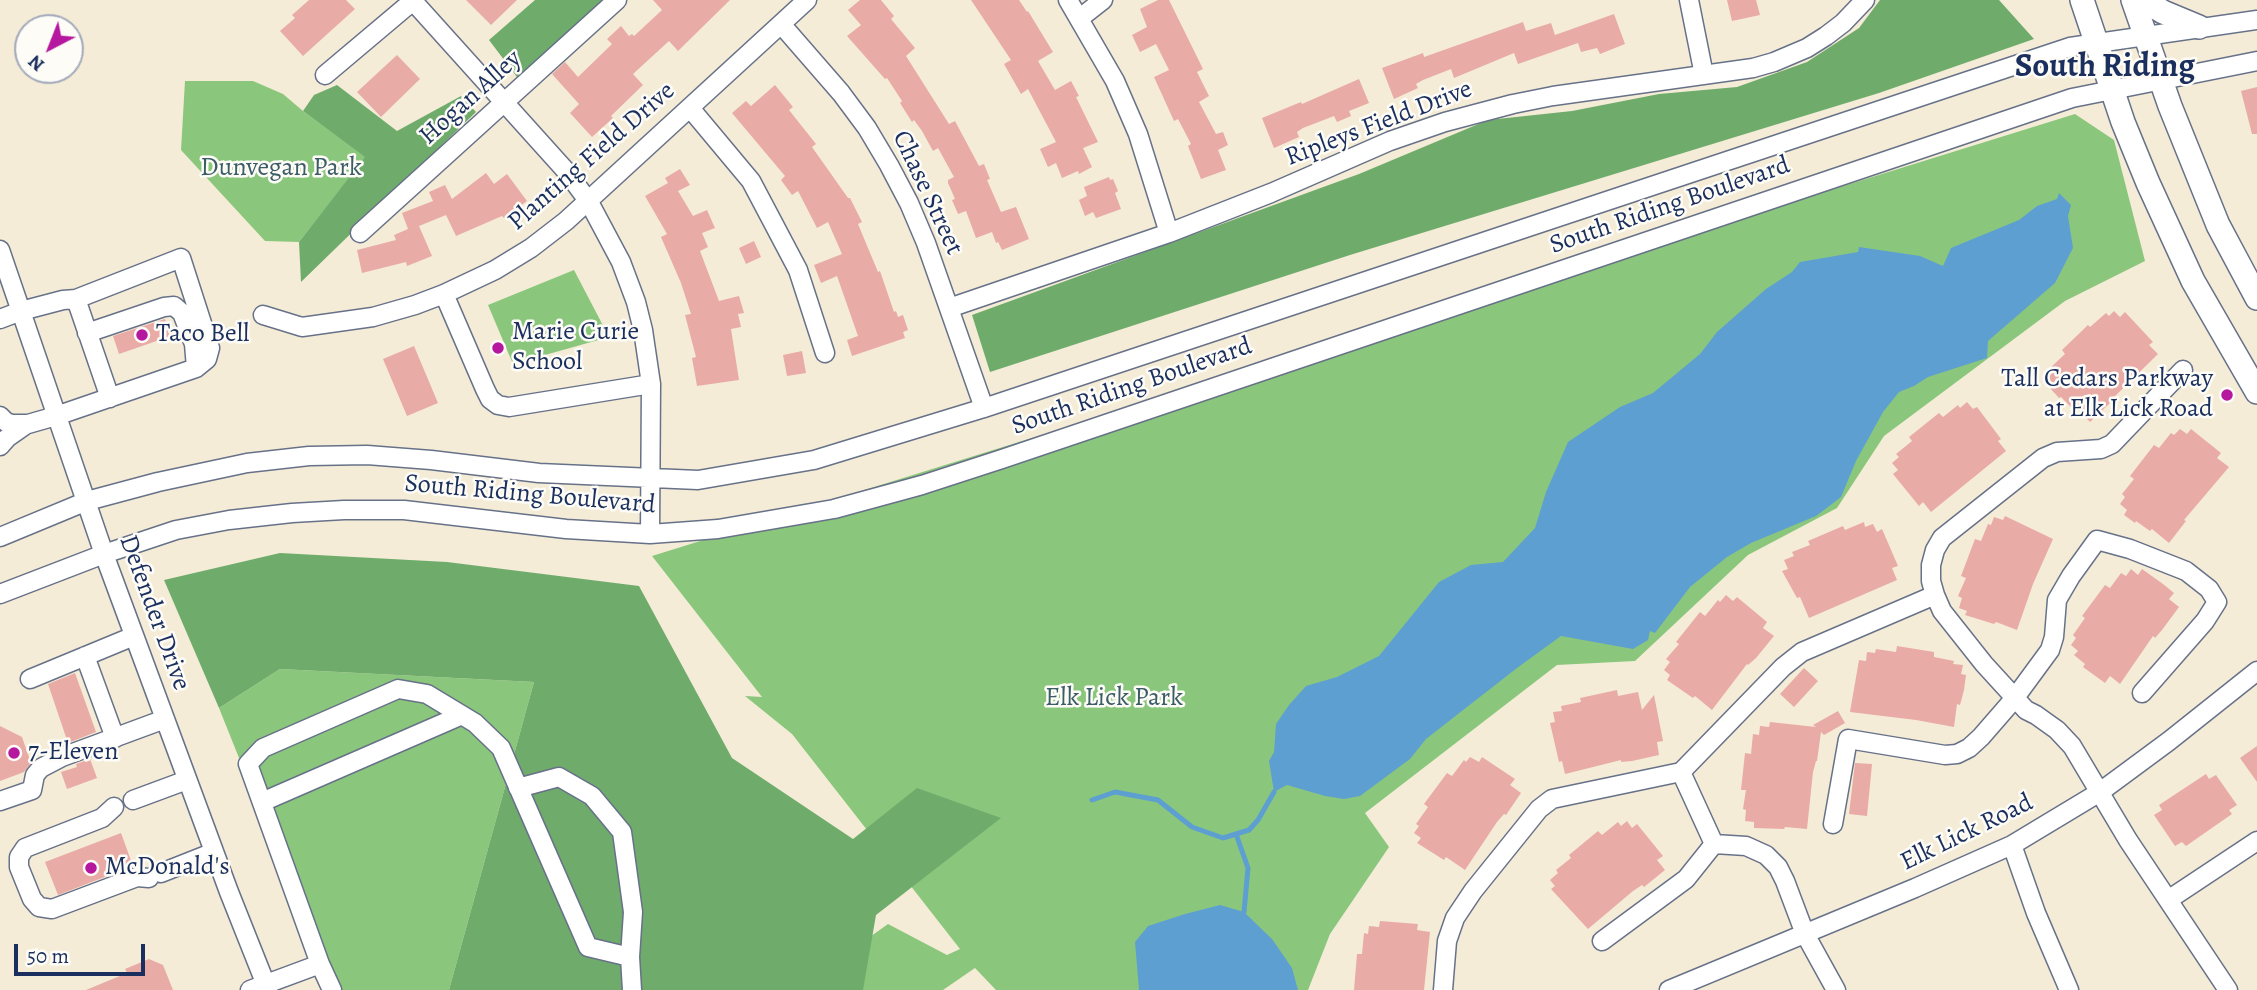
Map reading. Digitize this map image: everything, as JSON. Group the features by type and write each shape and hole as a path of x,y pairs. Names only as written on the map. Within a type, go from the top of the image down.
{"main road":[{"path":"2082,0 2148,183 2193,281 2257,392"},
{"path":"2133,0 2218,225 2257,298"},
{"path":"2143,0 2163,12 2199,27"}],"street":[{"path":"325,75 413,0 566,171 589,202 617,253 636,302 645,340 651,384 650,534"},
{"name":"Hogan Alley","path":"360,233 617,0"},
{"name":"Planting Field Drive","path":"263,316 302,327 373,317 444,294 495,270 531,248 589,202 807,0"},
{"path":"1068,0 1115,82 1138,134 1169,233"},
{"path":"1080,18 1103,0"},
{"path":"1689,0 1704,75"},
{"name":"Ripleys Field Drive","path":"949,308 1169,233 1271,193 1390,141 1472,114 1553,96 1753,68 1791,56 1826,36 1865,0"},
{"name":"South Riding Boulevard","path":"0,537 87,501 158,482 247,463 309,456 367,455 539,473 698,480 814,460 984,408 2070,47 2257,20"},
{"name":"Chase Street","path":"781,24 841,93 867,128 889,165 926,243 984,408"},
{"name":"South Riding Boulevard","path":"0,594 176,530 229,520 344,510 404,510 566,529 650,534 718,529 834,509 922,485 2072,98 2257,61"},
{"path":"690,108 751,181 798,270 825,353"},
{"name":"Defender Drive","path":"0,250 104,554 261,988"},
{"path":"0,319 21,311 76,299 157,260 181,258 210,348 207,359 196,368 56,416 28,424 12,424 0,416"},
{"path":"444,294 485,389 491,400 498,405 509,407 651,384"},
{"path":"76,299 110,398"},
{"path":"87,333 174,306 182,313 194,344 196,368"},
{"path":"2183,370 2112,444 2101,449 2057,452 2043,458 1942,538 1931,565 1931,581 1942,611 2014,699 2057,730 2071,746 2128,840 2228,990"},
{"path":"0,416 1,444"},
{"path":"1,444 28,424"},
{"path":"1833,824 1848,739 1945,755 1957,754 1969,748 1981,737 2014,699 2050,650 2054,638 2057,600 2070,576 2097,540 2130,549 2186,572 2209,589 2217,602 2205,621 2142,693"},
{"path":"1443,990 1447,941 1455,918 1473,891 1539,809 1552,799 1681,772 1783,667 1802,652 1935,596"},
{"path":"30,679 134,636"},
{"path":"85,656 114,737"},
{"name":"Elk Lick Road","path":"1669,990 2012,845 2100,792 2257,671"},
{"path":"332,990 320,964 248,764 263,748 398,689 427,694 475,723 501,748 588,947 630,957"},
{"path":"262,802 462,715"},
{"path":"0,801 32,790 35,775 41,768 62,757 165,719"},
{"path":"1681,772 1714,844"},
{"path":"518,788 559,777 592,796 622,832 633,912 630,957 632,990"},
{"path":"133,800 187,780"},
{"path":"114,807 102,818 25,848 19,857 19,867 32,899 39,907 51,909 136,877 155,875 214,852"},
{"path":"2168,900 2257,841"},
{"path":"1714,844 1746,846 1773,861 1785,881 1805,934 1836,990"},
{"path":"1602,942 1686,879 1714,844"},
{"path":"2012,845 2036,913 2069,990"},
{"path":"261,988 320,964"}],"green space":[{"path":"535,0 608,0 520,81 489,40"},
{"path":"1880,0 1999,0 2034,39 1879,93 1350,255 990,372 972,315 1359,174 1488,120 1572,111 1659,94 1737,87 1807,62 1859,28"},
{"name":"Dunvegan Park","path":"185,81 253,81 283,94 366,157 299,242 265,241 181,150"},
{"path":"337,85 397,131 461,96 476,112 301,282 299,242 365,157 303,111 314,95"},
{"name":"Elk Lick Park","path":"2075,114 2114,140 2145,261 2065,301 1884,436 1837,508 1748,555 1635,661 1557,665 1365,813 1389,847 1330,934 1308,990 996,990 975,968 943,990 808,990 818,974 888,924 947,955 960,949 792,734 745,696 762,697 652,556"},
{"path":"574,270 609,337 513,364 488,305"},
{"path":"280,553 447,562 639,586 732,758 853,839 917,788 1001,818 876,915 863,990 449,990 534,682 280,669 219,708 164,580"},
{"path":"280,669 534,682 449,990 332,990 219,708"}],"water":[{"path":"2059,193 2071,205 2068,216 2073,248 2055,283 1988,341 1987,358 1928,377 1899,392 1883,412 1856,461 1841,497 1832,504 1816,516 1751,543 1727,557 1690,587 1655,633 1650,631 1648,640 1633,649 1561,636 1426,739 1410,759 1360,796 1344,799 1287,785 1274,792 1269,761 1274,752 1276,724 1306,686 1337,677 1379,656 1439,582 1471,565 1503,562 1535,528 1546,492 1568,442 1620,407 1653,393 1700,354 1717,332 1766,289 1792,272 1800,262 1858,252 1859,247 1920,256 1943,266 1951,248 2019,220 2037,206 2057,199"},
{"path":"1220,905 1244,912 1272,939 1292,968 1298,990 1139,990 1135,942 1148,926"}],"building":[{"path":"309,0 346,0 355,9 303,56 280,31 295,18 292,15"},
{"path":"466,0 517,0 491,25"},
{"path":"653,0 730,0 678,51 669,41 633,74 643,85 592,137 570,113 579,104 552,74 565,62 578,77 612,44 607,39 621,26 629,36 634,36 662,10"},
{"path":"860,0 881,0 894,16 891,19 915,48 906,56 949,124 955,121 979,166 984,164 990,179 987,180 1001,212 1016,207 1029,239 1002,250 992,232 976,238 966,211 958,214 948,183 948,180 954,177 938,148 933,151 922,131 914,120 912,122 900,103 902,101 887,78 885,79 847,36 861,25 848,10"},
{"path":"971,0 1019,0 1028,11 1053,52 1038,61 1055,90 1071,81 1098,142 1083,148 1092,167 1062,178 1056,163 1048,167 1040,149 1056,142 1028,89 1021,94 1004,64 1011,60"},
{"path":"1158,0 1169,0 1203,69 1197,72 1209,96 1199,102 1216,134 1223,132 1228,145 1218,150 1226,170 1201,179 1188,146 1191,144 1178,119 1174,121 1154,77 1169,70 1156,44 1140,52 1132,35 1147,27 1140,9"},
{"path":"1727,0 1756,0 1760,15 1732,21"},
{"path":"1614,14 1625,44 1600,54 1597,48 1581,52 1578,43 1518,64 1514,53 1454,78 1451,69 1423,80 1416,84 1418,88 1394,99 1382,68 1423,53 1424,57 1523,22 1526,31 1551,23 1555,35"},
{"path":"397,55 420,79 381,117 357,92"},
{"path":"1359,79 1369,103 1349,111 1351,116 1337,122 1334,116 1303,128 1297,132 1299,137 1274,148 1262,118"},
{"path":"775,85 793,107 789,110 816,144 812,147 850,198 862,222 858,224 878,272 880,271 894,312 896,311 898,317 903,315 908,330 903,332 905,338 852,356 847,340 858,336 837,276 821,283 814,265 842,254 828,222 817,228 798,191 792,195 781,180 785,176 732,113 746,101 751,106"},
{"path":"2257,87 2257,134 2252,134 2241,91"},
{"path":"680,169 690,185 678,191 693,216 707,210 715,228 702,233 708,247 700,251 719,301 739,296 744,313 738,314 741,327 731,329 739,380 697,386 692,358 696,357 685,315 691,314 661,237 667,234 645,196 668,183 665,178"},
{"path":"486,173 494,184 507,174 527,201 504,218 502,216 456,236 446,215 419,226 432,256 407,266 406,262 362,273 357,250 396,240 394,235 408,229 402,213 433,201 429,192 445,185 452,199"},
{"path":"1109,177 1110,180 1113,179 1118,191 1115,193 1121,209 1096,218 1093,212 1085,216 1079,200 1087,196 1084,187"},
{"path":"754,241 761,257 746,264 739,248"},
{"path":"2114,311 2120,317 2125,312 2153,342 2149,345 2158,354 2090,422 2075,406 2072,408 2059,398 2050,388 2053,385 2047,378 2054,371 2050,368 2065,354 2062,350 2088,325 2090,327 2106,313 2109,316"},
{"name":"Taco Bell","path":"165,319 171,336 119,354 113,336"},
{"name":"Marie Curie School","path":"414,346 438,403 407,416 383,359"},
{"path":"802,351 806,373 787,376 783,355"},
{"path":"1967,402 1973,409 1977,407 2001,439 1998,441 2006,451 1931,512 1923,502 1919,506 1893,474 1898,470 1892,463 1899,457 1896,454 1912,441 1909,437 1939,413 1943,417 1958,405 1960,408"},
{"path":"2180,429 2187,434 2191,429 2221,453 2217,458 2229,467 2184,520 2186,521 2169,543 2152,529 2150,531 2124,515 2127,510 2120,504 2125,497 2122,494 2134,479 2130,476 2154,445 2159,448 2171,433 2174,435"},
{"path":"2005,516 2053,539 2017,630 1965,615 1967,611 1959,608 1962,598 1958,596 1966,578 1961,576 1975,539 1981,541 1994,517 2003,520"},
{"path":"1864,522 1865,527 1873,524 1877,532 1882,529 1898,566 1892,568 1897,580 1809,618 1800,597 1797,598 1782,571 1788,569 1784,560 1794,556 1792,552 1810,545 1808,541 1843,526 1845,530"},
{"path":"2131,569 2138,575 2142,569 2163,584 2174,593 2169,599 2179,607 2155,638 2153,636 2120,684 2110,676 2105,683 2083,667 2085,664 2074,655 2078,651 2071,645 2076,638 2073,635 2085,618 2082,616 2105,585 2110,588 2121,573 2126,576"},
{"path":"1726,595 1733,601 1737,597 1767,622 1763,628 1774,636 1756,658 1747,664 1712,710 1695,696 1693,698 1667,680 1670,675 1664,670 1670,662 1666,659 1679,644 1676,642 1700,612 1705,616 1718,600 1720,602"},
{"path":"1897,646 1934,652 1934,657 1963,665 1961,674 1966,675 1964,690 1960,705 1957,704 1954,727 1850,712 1859,660 1866,661 1867,652 1875,653 1876,649 1896,652"},
{"path":"1804,668 1818,681 1794,707 1780,694"},
{"path":"75,673 96,732 68,743 48,684"},
{"path":"1617,690 1618,696 1638,692 1642,710 1654,695 1663,741 1657,742 1659,755 1632,761 1621,760 1565,774 1562,761 1559,762 1550,723 1555,722 1553,712 1562,711 1561,706 1581,702 1580,698"},
{"path":"1838,711 1845,723 1824,735 1821,732 1813,772 1807,829 1754,828 1754,822 1745,821 1746,810 1743,809 1746,790 1741,790 1745,753 1751,754 1753,734 1759,735 1760,726 1769,727 1770,722 1816,727 1813,725"},
{"name":"7-Eleven","path":"0,726 22,737 31,763 24,772 0,781"},
{"path":"2257,746 2257,782 2240,758"},
{"path":"1470,757 1479,762 1482,757 1515,779 1510,785 1521,793 1506,815 1497,822 1465,870 1417,843 1421,838 1414,833 1419,826 1416,824 1428,807 1424,804 1447,773 1452,776 1464,760 1466,762"},
{"path":"90,759 97,778 67,789 61,772"},
{"path":"1855,763 1872,764 1867,816 1849,814"},
{"path":"2206,774 2209,779 2216,775 2237,805 2229,810 2232,814 2186,846 2182,842 2175,846 2154,815 2162,810 2159,805"},
{"path":"1627,821 1632,828 1637,824 1663,856 1657,860 1665,870 1644,887 1642,885 1633,891 1588,929 1551,889 1555,886 1550,880 1558,873 1556,870 1571,858 1569,855 1598,831 1602,835 1618,822 1621,826"},
{"name":"McDonald's","path":"121,833 133,866 58,895 45,862"},
{"path":"1380,921 1418,924 1417,930 1430,932 1424,990 1354,990 1357,954 1362,954 1364,933 1368,934 1369,926 1379,927"},
{"path":"149,959 163,965 173,990 86,990 127,973 125,969"}],"waterway":[{"path":"1092,800 1115,792 1158,800 1192,827 1223,838 1249,830 1274,792"},
{"path":"1236,834 1248,868 1244,912"}],"place":[{"name":"Taco Bell","path":"142,335"},
{"name":"Marie Curie School","path":"498,348"},
{"name":"Tall Cedars Parkway at Elk Lick Road","path":"2227,395"},
{"name":"7-Eleven","path":"14,753"},
{"name":"McDonald's","path":"91,868"}],"district":[{"name":"South Riding","path":"2105,68"}]}
